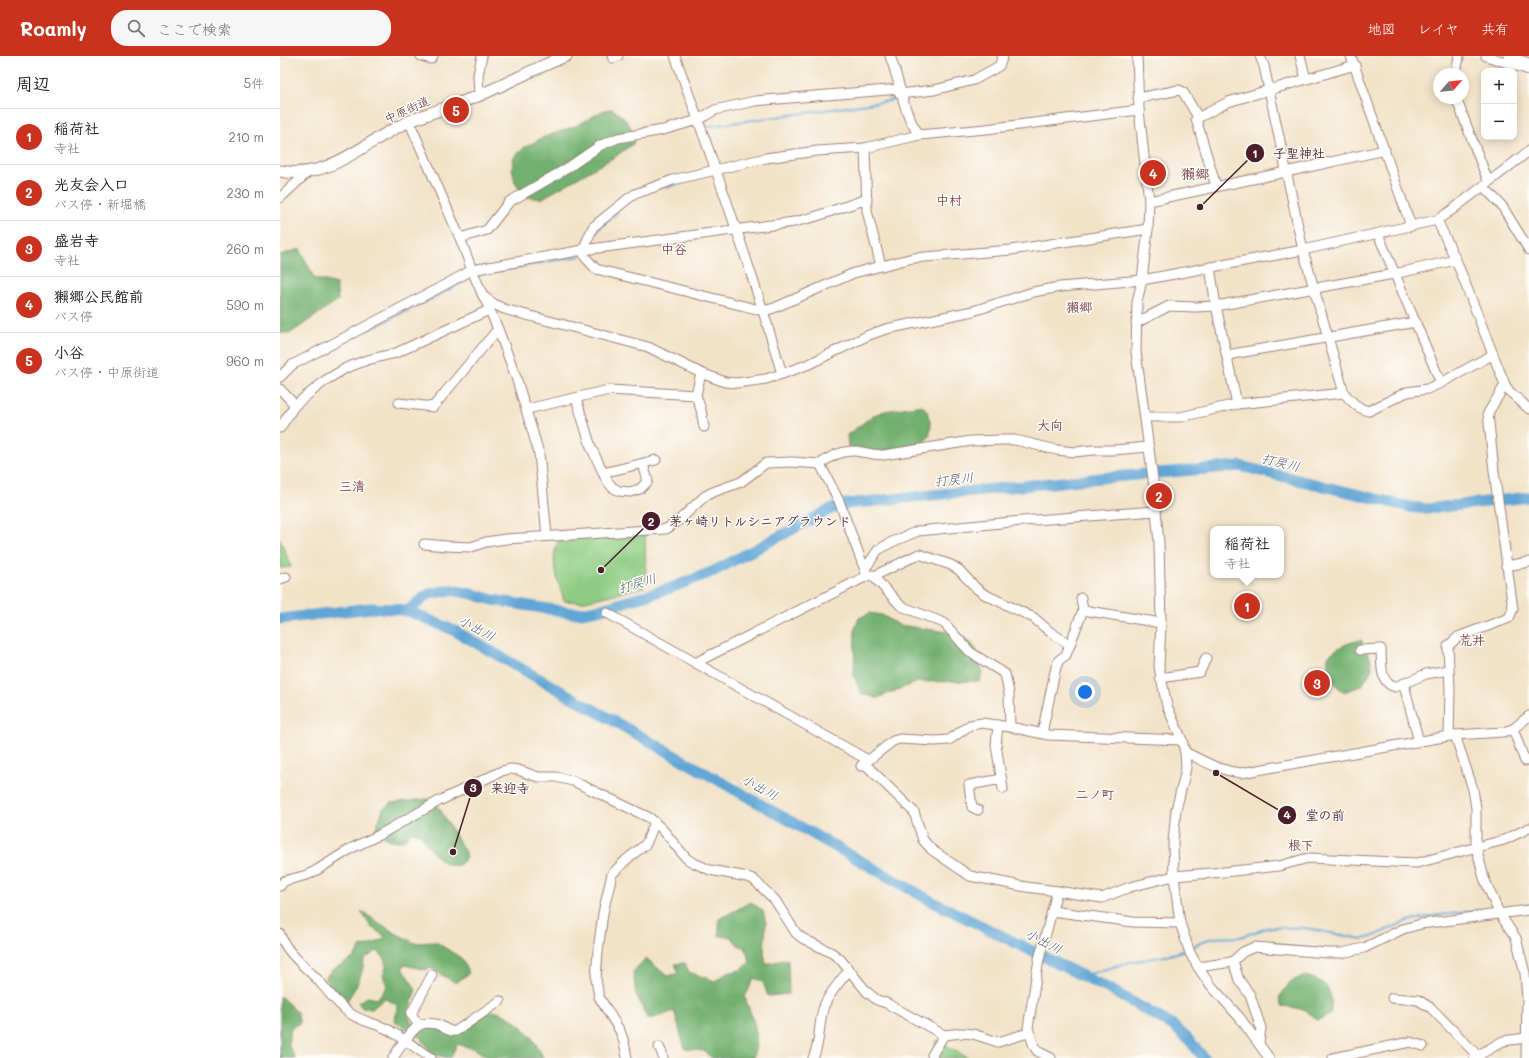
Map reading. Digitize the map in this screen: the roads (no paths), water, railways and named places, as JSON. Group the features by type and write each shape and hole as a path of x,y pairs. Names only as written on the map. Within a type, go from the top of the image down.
{"main road":[{"name":"中原街道","path":"280,171 308,172 327,167 339,162 410,121 478,95 566,56"}],"street":[{"path":"421,56 431,59 433,56"},
{"path":"478,95 478,75 482,56"},
{"path":"612,56 613,58 618,56"},
{"path":"675,56 764,311 782,374"},
{"path":"890,56 898,78 900,92 913,125 919,135"},
{"path":"460,238 487,230 509,202 566,169 601,145 618,138 662,130 698,120 715,110 754,101 934,90 974,80 999,66 1003,56"},
{"path":"1137,56 1138,98 1149,201 1148,229 1142,280 1137,302 1136,352 1153,479 1161,576 1161,623 1158,654 1160,678 1167,706 1182,740 1185,752 1186,767 1176,810 1173,842 1174,876 1180,923 1190,953 1198,967 1208,982 1222,996 1259,1042 1268,1058"},
{"path":"1260,56 1264,66 1303,250 1344,393 1351,401 1363,410 1369,411 1407,392 1427,389 1441,383 1492,355"},
{"path":"1300,56 1306,79"},
{"path":"1351,56 1411,226"},
{"path":"1457,68 1459,56"},
{"path":"1486,56 1529,70"},
{"path":"1508,56 1529,63"},
{"path":"1198,118 1228,102 1355,65"},
{"path":"1138,98 1179,90 1183,92 1198,118 1196,119 1216,186"},
{"path":"1458,104 1486,184 1502,206 1529,250"},
{"path":"1139,110 986,129 919,135 865,148 817,151 766,158 673,180 635,194 593,227 583,250 585,257 596,269 764,311 854,273 913,258 1011,250 1148,229"},
{"path":"410,121 460,238 473,273 498,329 527,409 539,453 547,536"},
{"path":"865,148 867,211 881,266"},
{"path":"1149,201 1385,150"},
{"path":"483,296 504,309 648,347 701,373 725,382 737,384 766,379 782,374 809,364 869,335 886,329 973,310 1033,292 1060,287 1142,280 1303,250 1437,220 1529,151"},
{"path":"280,198 308,172"},
{"path":"280,377 292,365 473,273 583,250 794,222 814,217 867,199"},
{"path":"1437,220 1456,260 1504,385 1529,409"},
{"path":"1378,234 1441,383"},
{"path":"1136,323 1169,306 1216,306 1394,274 1456,260"},
{"path":"1210,267 1216,306 1237,404"},
{"path":"280,428 295,405 326,380 346,368 367,360 396,353 489,310"},
{"path":"1227,355 1416,322"},
{"path":"399,403 433,408 498,329"},
{"path":"701,373 696,394 704,427"},
{"path":"1504,385 1488,413 1506,566 1513,609 1509,618 1458,637 1448,646 1452,736 1473,789 1476,808 1476,847 1484,878 1499,913 1516,938 1525,973 1527,998 1526,1058"},
{"path":"280,389 295,405"},
{"path":"527,409 609,390 696,394"},
{"path":"1145,417 1180,417 1237,404 1344,393"},
{"path":"576,398 591,447 612,487 619,491 630,492 640,489 648,481 643,464"},
{"path":"424,544 471,547 486,542 547,536 666,529 677,522 705,496 741,482 766,463 792,462 820,464 828,458 847,452 855,451 874,455 884,455 971,441 1015,440 1057,450 1074,452 1148,447"},
{"path":"604,473 656,460"},
{"path":"820,464 839,501 868,574 901,606 944,623 970,652 1005,674 1009,693 1010,727"},
{"path":"868,574 878,550 892,542 918,531 1022,521 1156,511"},
{"path":"695,663 868,574 919,554 951,565 959,570 976,588 984,594 1034,618 1049,631 1070,645"},
{"path":"1506,566 1529,562"},
{"path":"1042,733 1056,667 1059,660 1066,655 1083,610 1081,598"},
{"path":"1083,610 1161,623"},
{"path":"606,613 695,663 864,763 914,812 923,840 932,850 970,876 1026,887 1102,898 1130,887 1174,876 1279,866 1308,858 1417,863 1504,840 1529,828"},
{"path":"1360,650 1380,649 1383,678 1386,683 1395,687 1404,685 1426,674 1449,670"},
{"path":"1160,678 1200,672 1206,658"},
{"path":"1404,685 1419,742"},
{"path":"1185,752 1217,768 1228,772 1241,773 1452,736 1494,734 1513,729 1529,716"},
{"path":"864,763 893,740 949,740 970,725 982,723 1042,733 1182,740"},
{"path":"978,810 972,807 969,785 1003,784 996,745 998,725"},
{"path":"1513,729 1525,761 1529,759"},
{"path":"280,886 284,881 307,875 317,870 352,848 379,835 439,801 502,771 510,769 518,770 538,777 556,777 573,781 638,811 655,822 686,858 692,862 714,871 747,877 761,885 775,900 796,933 802,938 832,953 840,959 848,971 867,992 877,1000 886,1003 944,1035 962,1033 973,1034 998,1042 1028,1033"},
{"path":"627,1058 620,1031 599,997 596,978 598,951 603,913 612,874 626,860 646,844 652,833 655,822"},
{"path":"1052,1058 1037,1051 1028,1033 1028,1028 1040,955 1057,891"},
{"path":"1198,967 1233,961 1248,948 1254,947 1321,953 1342,953 1364,948 1411,926 1529,910"},
{"path":"1052,911 1133,922 1180,923"},
{"path":"280,934 286,946 328,993 349,1013 356,1018 383,1028 431,1058"},
{"path":"1233,961 1239,980 1250,995 1261,1028 1259,1042"},
{"path":"813,1058 818,1046 824,1006 830,993 848,971"},
{"path":"419,1025 411,1014 432,975"},
{"path":"1392,998 1418,1000 1431,1008 1475,1057 1502,1041 1526,1038"},
{"path":"393,1058 419,1025 428,1023 436,1024 452,1032 456,1031 500,1001"},
{"path":"933,1058 932,1055 944,1035"},
{"path":"1333,1058 1410,1042 1423,1046"},
{"path":"659,1047 663,1058"}],"waterway":[{"path":"704,127 889,101 897,97"},
{"path":"666,188 686,181"},
{"path":"594,233 618,212"},
{"path":"477,275 580,256"},
{"path":"368,330 443,293 471,277"},
{"name":"打戻川","path":"408,611 429,594 450,590 493,600 573,613 602,609 671,588 714,571 831,509 846,504 1101,478 1240,466 1410,507 1426,509 1529,497"},
{"name":"小出川","path":"280,619 371,608 395,609 408,611 455,631 931,901 1113,991 1172,1025 1188,1039 1204,1058"},
{"path":"1500,909 1529,905"},
{"path":"1192,947 1211,938 1240,937 1270,927 1305,928 1362,939 1408,921 1440,915 1494,909"},
{"path":"1082,976 1130,962 1166,956 1186,950"}],"place":[{"name":"小谷","path":"456,110"},
{"name":"獺郷公民館前","path":"1153,173"},
{"name":"子聖神社","path":"1200,207"},
{"name":"光友会入口","path":"1159,496"},
{"name":"茅ヶ崎リトルシニアグラウンド","path":"601,570"},
{"name":"稲荷社","path":"1247,606"},
{"name":"盛岩寺","path":"1317,683"},
{"name":"堂の前","path":"1216,773"},
{"name":"来迎寺","path":"453,852"}],"district":[{"name":"獺郷","path":"1195,174"},
{"name":"中村","path":"949,200"},
{"name":"中谷","path":"674,249"},
{"name":"獺郷","path":"1079,307"},
{"name":"大向","path":"1050,425"},
{"name":"三清","path":"352,486"},
{"name":"荒井","path":"1472,640"},
{"name":"二ノ町","path":"1095,794"},
{"name":"根下","path":"1301,845"}]}
